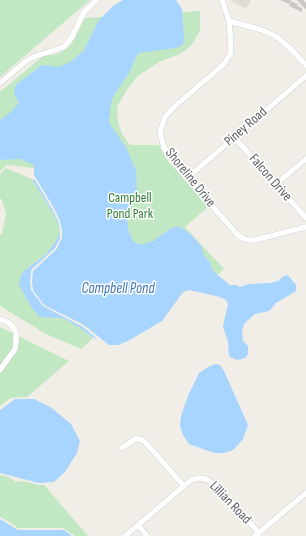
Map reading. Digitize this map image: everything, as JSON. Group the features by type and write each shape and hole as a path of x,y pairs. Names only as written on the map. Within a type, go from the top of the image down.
{"street":[{"path":"0,83 33,57 59,50 64,47 72,37 84,12 96,0"},
{"name":"Shoreline Drive","path":"222,0 228,21 231,48 228,58 223,65 175,106 165,118 161,128 161,139 164,148 187,178 242,238 256,240 306,227"},
{"path":"228,21 262,30 277,37 306,65"},
{"name":"Piney Road","path":"187,178 306,76"},
{"name":"Falcon Drive","path":"234,138 306,218"},
{"path":"276,184 306,159"},
{"path":"0,319 9,323 13,327 16,333 16,341 15,349 0,370"},
{"path":"122,448 135,439 144,441 184,486 125,536"},
{"name":"Lillian Road","path":"184,486 190,480 198,478 206,479 217,486 257,535"},
{"path":"257,535 306,493"},
{"path":"138,525 147,536"}],"shaded area":[{"path":"230,0 251,0 246,9"}],"green space":[{"path":"0,0 90,0 0,77"},
{"name":"Campbell Pond","path":"200,11 200,30 191,46 180,54 159,62 138,76 128,88 117,107 118,122 122,134 130,145 159,145 166,159 209,206 185,227 224,269 209,283 94,324 75,225 49,170 7,165 0,171 0,92 43,56 58,54 71,45 85,18"},
{"path":"6,168 32,179 54,215 60,230 59,236 52,247 44,256 25,270 20,277 40,316 62,318 79,327 93,338 81,349 46,334 0,306 0,235 2,233 6,214 0,198 0,174"},
{"path":"0,327 69,361 27,397 11,398 0,406"},
{"path":"0,475 9,477 16,482 23,481 44,485 88,536 75,536 63,528 18,528 0,517"}],"water":[{"name":"Campbell Pond","path":"123,0 176,0 182,9 184,40 182,45 176,48 138,53 129,73 112,98 109,120 110,124 127,149 136,171 137,192 127,220 129,233 134,242 141,245 153,241 173,227 180,227 189,233 201,246 204,256 209,261 213,271 230,285 240,287 249,284 270,283 278,281 284,276 288,275 296,285 296,291 276,303 269,311 255,314 244,324 242,332 243,341 248,346 248,354 245,358 238,360 229,356 228,342 223,326 228,304 226,300 220,297 189,290 183,292 162,321 128,341 118,345 109,345 84,325 44,305 33,290 33,271 56,250 62,238 62,230 54,208 34,175 34,165 20,159 0,160 0,120 11,112 19,102 15,96 14,89 18,83 42,65 59,67 72,61 84,50 99,20 113,6"},
{"path":"32,179 35,180 52,209 58,221 60,230 54,215"},
{"path":"60,230 60,238 55,248 31,270 31,290 43,306 83,327 96,338 95,339 79,327 62,318 40,317 32,308 19,285 20,277 25,270 44,256 52,247 59,236"},
{"path":"216,364 220,365 224,371 248,425 243,439 233,450 224,453 214,453 189,444 183,435 180,426 181,416 188,396 199,373"},
{"path":"15,399 34,399 52,408 71,424 80,441 77,453 65,472 54,482 39,483 0,473 0,410"},
{"path":"0,519 18,530 64,530 72,536 0,536"}],"building":[{"path":"280,0 291,0 289,4"},
{"path":"297,0 303,0 306,3 305,9"},
{"path":"291,1 298,4 297,6 302,8 302,12 289,6"}],"park label":[{"name":"Campbell Pond Park","path":"130,206"}]}
